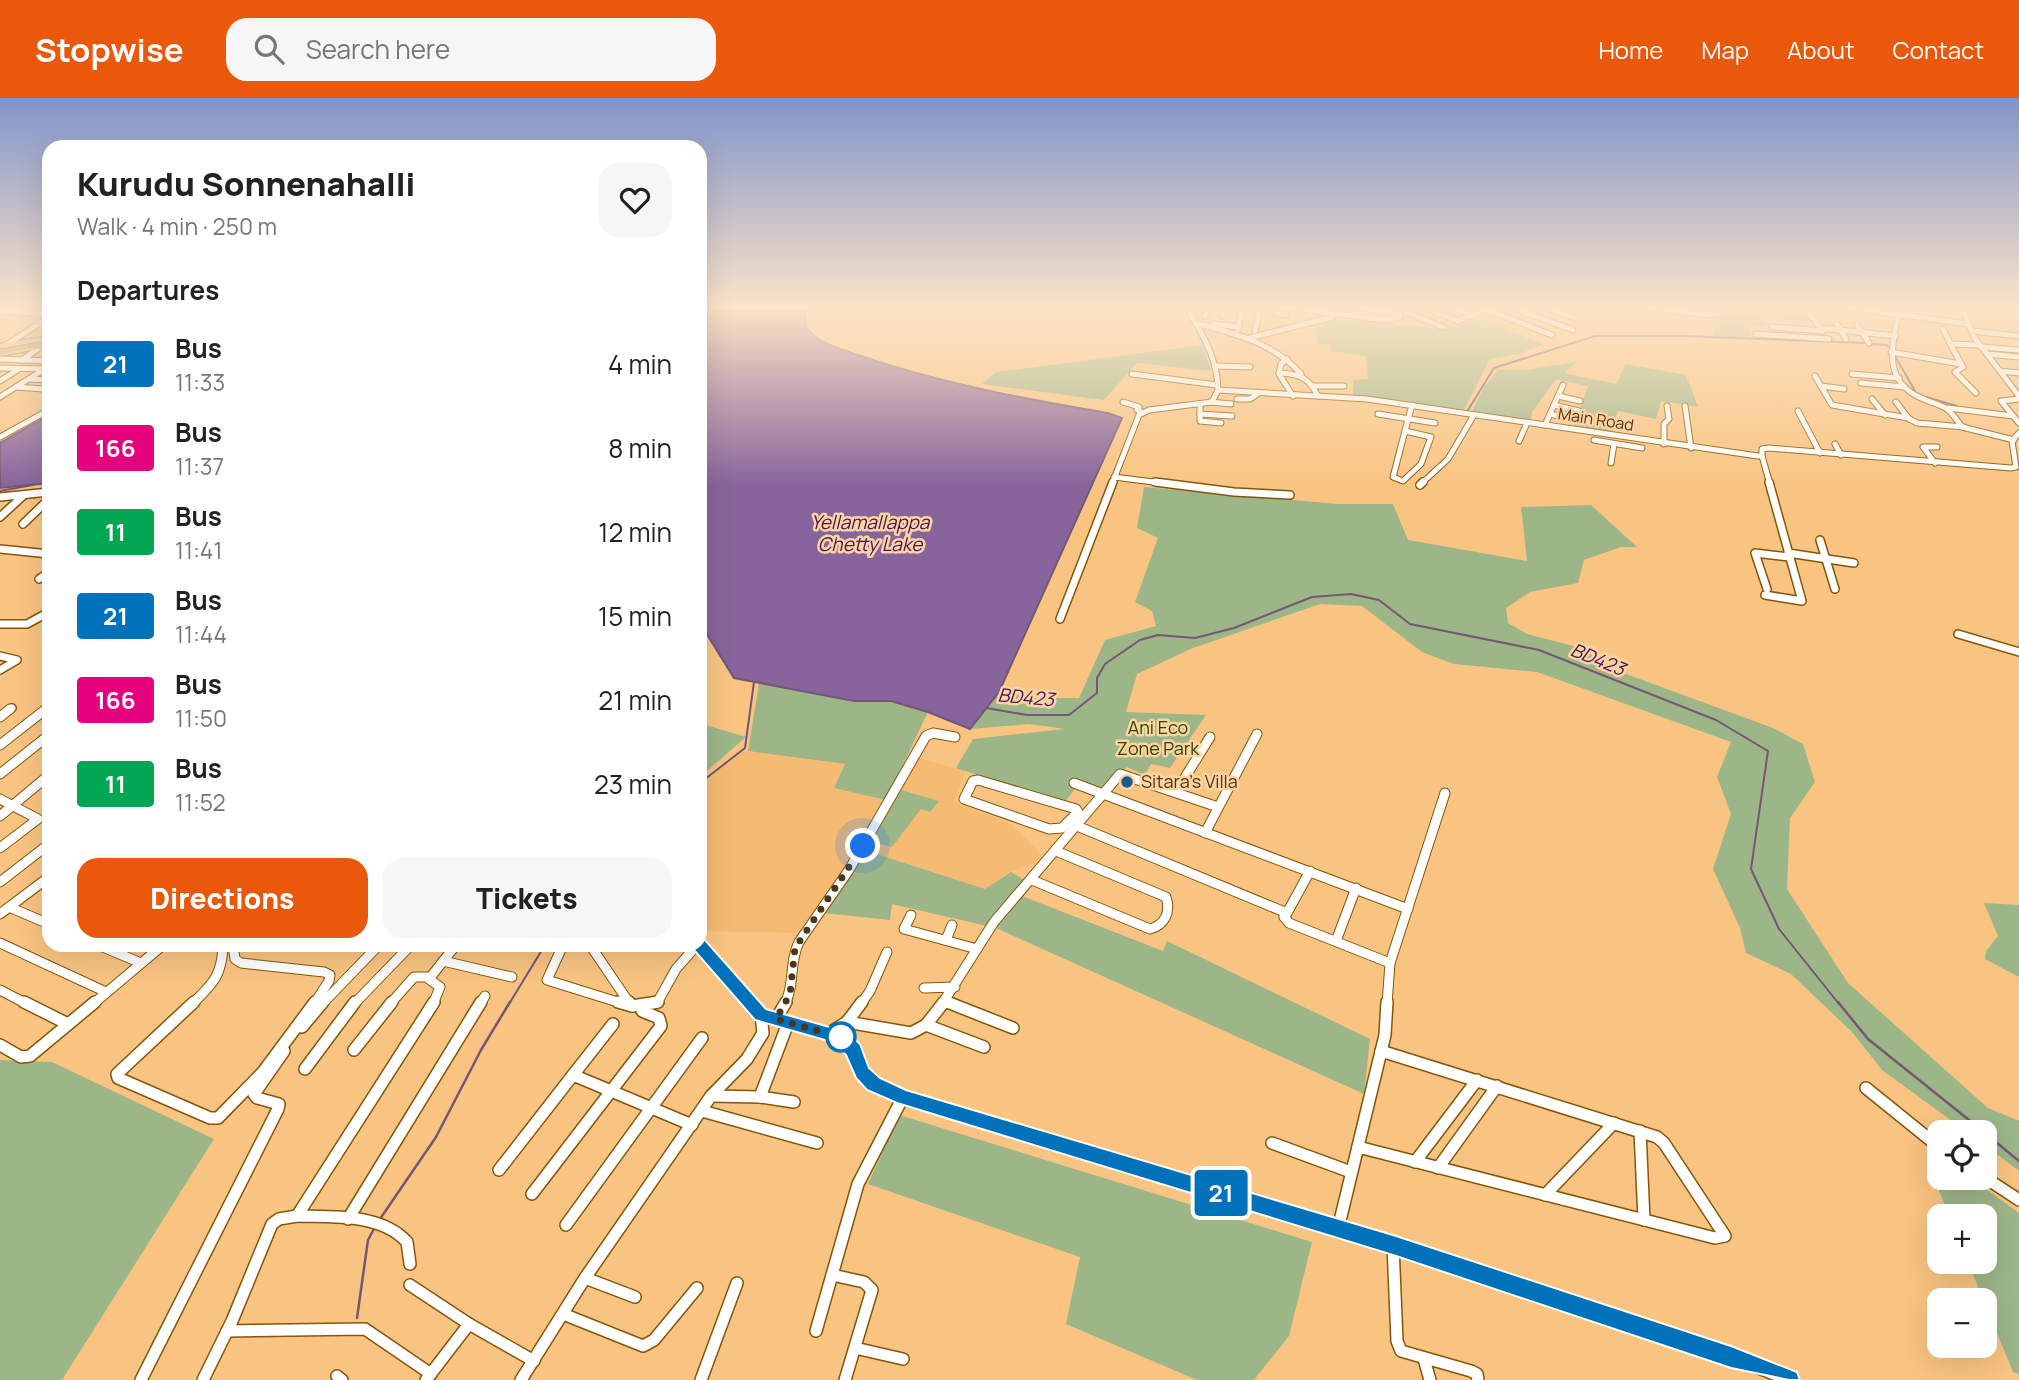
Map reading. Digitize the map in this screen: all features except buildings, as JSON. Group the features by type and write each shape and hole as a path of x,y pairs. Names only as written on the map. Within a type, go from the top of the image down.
{"street":[{"path":"8,369 12,367"},
{"path":"1210,402 1218,388 1215,367"},
{"path":"1244,367 1250,367"},
{"path":"1280,367 1279,373 1293,396"},
{"path":"1294,367 1313,386 1318,396"},
{"path":"1893,367 1905,387 1914,395 1948,408 2017,420"},
{"path":"1962,367 1955,372 1976,393"},
{"path":"1997,367 2018,394 2001,401 2017,420"},
{"path":"0,368 42,370"},
{"path":"0,381 19,369"},
{"path":"2000,371 2019,373"},
{"path":"0,397 42,372"},
{"path":"1279,373 1301,374"},
{"name":"Main Road","path":"1132,374 1259,393 1412,405 1545,425 1642,447 1664,444 1762,456 1761,450 1765,448 2017,469 2012,446 2017,436"},
{"path":"1852,374 1899,378"},
{"path":"1815,376 1831,404 1865,408 1874,414 1909,419 1917,423 2017,436"},
{"path":"29,379 42,379"},
{"path":"19,385 30,384 39,379"},
{"path":"2008,382 2019,383"},
{"path":"1861,383 1905,387"},
{"path":"19,385 42,389"},
{"path":"1545,425 1563,385"},
{"path":"1313,386 1344,386"},
{"path":"1821,386 1844,389"},
{"path":"1124,402 1138,406 1138,410 1142,412 1210,402 1234,402 1250,399 1259,393"},
{"path":"1558,396 1580,401"},
{"path":"1335,397 1336,406"},
{"path":"1872,399 1885,415"},
{"path":"1896,402 1909,419"},
{"path":"1200,404 1200,421 1221,423"},
{"path":"1189,415 1190,405"},
{"path":"1405,431 1432,437 1421,464 1403,481 1393,477 1408,419 1412,405"},
{"path":"1554,405 1579,411"},
{"path":"1664,444 1664,424 1669,419 1667,406"},
{"path":"1685,406 1691,448"},
{"path":"1948,408 1964,428"},
{"path":"1798,411 1820,453"},
{"path":"1059,619 1142,412"},
{"path":"0,437 42,414"},
{"path":"1200,414 1231,416"},
{"path":"1378,414 1435,423"},
{"path":"1550,414 1575,420"},
{"path":"1420,485 1448,459 1475,415"},
{"path":"1519,442 1527,422"},
{"path":"1594,440 1642,447"},
{"path":"1611,463 1614,443"},
{"path":"1835,444 1841,455"},
{"path":"1935,463 1923,447 1937,447"},
{"path":"1762,456 1788,555 1802,601 1766,592 1755,554 1788,555 1854,563"},
{"path":"1114,478 1234,492 1290,495"},
{"path":"0,497 42,493"},
{"path":"0,517 24,495"},
{"path":"23,524 42,506"},
{"path":"1820,540 1835,589"},
{"path":"0,549 42,553"},
{"path":"0,624 27,624 42,616"},
{"path":"1958,634 2019,652"},
{"path":"0,656 17,660 0,670"},
{"path":"0,717 12,708"},
{"path":"1,743 42,712"},
{"path":"760,1097 790,994 793,954 799,942 849,870 926,736 933,733 955,737"},
{"path":"1205,833 1258,734"},
{"path":"1176,792 1210,737"},
{"path":"0,774 42,741"},
{"path":"847,1022 911,1033 926,1025 955,987 994,922 1056,852 1073,827 1123,774 1219,807"},
{"path":"1073,827 1078,812 1076,808 978,780 973,781 964,797 1055,830 1073,827 1287,913"},
{"path":"0,816 42,781"},
{"path":"1074,783 1408,909"},
{"path":"1338,1229 1381,1051 1390,963 1445,793"},
{"path":"0,799 38,819 0,848"},
{"path":"0,882 42,849"},
{"path":"1032,880 1150,929 1163,924 1169,905 1166,897 1056,852"},
{"path":"1310,871 1284,917 1289,923 1390,963"},
{"path":"0,914 42,882"},
{"path":"1336,941 1356,888"},
{"path":"9,907 42,919"},
{"path":"911,915 904,929 977,949"},
{"path":"946,940 952,925"},
{"path":"0,943 106,992"},
{"path":"119,952 141,963"},
{"path":"0,1045 21,1057 30,1056 154,952"},
{"path":"223,952 222,967 212,985 117,1074 118,1078 138,1088 210,1118 218,1118 239,1098 295,1030 329,981 330,975 324,972 241,962 235,959 234,952"},
{"path":"141,1380 278,1110 279,1104 257,1098 254,1094 259,1084 335,988 372,952"},
{"path":"305,1069 356,1001 404,952"},
{"path":"430,977 450,952"},
{"path":"532,1194 661,1026 659,1018 637,1009 547,980 561,952"},
{"path":"595,952 637,1009"},
{"path":"637,1009 657,1003 677,969 692,952"},
{"path":"704,952 761,1015 841,1037 853,1050 862,1073 873,1084 903,1097 1393,1245 1731,1357 1789,1380"},
{"path":"828,1034 847,1022 870,990 887,952"},
{"path":"443,961 512,977"},
{"path":"354,1050 407,982 414,977 430,977"},
{"path":"298,1216 438,995 441,988 430,980 430,977"},
{"path":"924,988 955,987"},
{"path":"0,990 68,1024"},
{"path":"348,1219 485,996"},
{"path":"945,1001 1013,1028"},
{"path":"521,1380 585,1278 711,1096 747,1059 763,1032 761,1015"},
{"path":"499,1170 613,1024"},
{"path":"926,1025 984,1047"},
{"path":"566,1225 702,1038"},
{"path":"1358,1147 1715,1238 1725,1236 1664,1143 1614,1122 1381,1051"},
{"path":"573,1075 692,1125"},
{"path":"1415,1162 1477,1080"},
{"path":"1438,1168 1497,1086"},
{"path":"1866,1088 1927,1137"},
{"path":"711,1096 760,1097 794,1102"},
{"path":"816,1331 858,1184 903,1097"},
{"path":"702,1111 817,1143"},
{"path":"1545,1195 1614,1122"},
{"path":"1640,1131 1644,1220"},
{"path":"1272,1143 1351,1172"},
{"path":"1997,1186 2019,1200"},
{"path":"203,1380 227,1331 272,1224 279,1219 298,1216 348,1219 393,1228 408,1244 410,1264"},
{"path":"1393,1245 1398,1346 1401,1351 1471,1371 1477,1374 1478,1380"},
{"path":"832,1275 864,1282 871,1288 845,1380"},
{"path":"585,1278 635,1297"},
{"path":"701,1380 737,1283"},
{"path":"410,1285 469,1324 534,1361"},
{"path":"563,1314 643,1346 654,1340 697,1288"},
{"path":"227,1331 365,1329 429,1377 469,1324"},
{"path":"855,1348 903,1359"},
{"path":"1424,1359 1430,1380"}],"shaded area":[{"path":"744,751 845,764 834,788 886,800 864,841 815,912 796,933 707,931 707,780"},
{"path":"919,758 965,771 954,802 1011,824 1042,855 1034,863 1007,873 985,890 867,851"}],"green space":[{"path":"1036,367 1134,367 1104,400 982,384 996,372"},
{"path":"1172,367 1210,367 1211,371"},
{"path":"1367,367 1486,367 1464,410 1353,395 1353,380 1368,379"},
{"path":"1571,367 1564,373 1616,384 1625,367 1641,367 1686,375 1698,407 1661,401 1656,419 1618,411 1610,433 1573,427 1588,386 1556,379 1532,412 1531,420 1472,411 1483,389 1498,370"},
{"name":"Ani Eco Zone Park","path":"1144,487 1338,504 1393,504 1408,540 1527,561 1521,507 1591,505 1637,547 1621,547 1584,560 1578,583 1530,592 1506,608 1508,623 1527,634 1577,647 1618,671 1773,728 1803,744 1815,782 1790,818 1787,889 1848,983 1988,1108 2019,1121 2019,1171 1997,1154 1997,1120 1951,1120 1882,1070 1852,1032 1791,974 1746,953 1740,928 1713,869 1731,814 1717,777 1731,742 1537,672 1454,664 1422,652 1362,606 1320,604 1193,648 1137,674 1126,712 1206,715 1170,768 1151,764 1145,775 1127,767 1103,792 1080,782 1064,803 956,768 973,739 1065,729 1029,724 970,729 999,692 1035,698 1079,698 1105,640 1156,626 1152,611 1135,602 1158,538 1137,528"},
{"path":"759,683 854,701 891,701 928,712 886,800 834,788 845,764 748,751"},
{"path":"707,725 746,737 707,771"},
{"path":"901,790 939,801 930,812 921,809 892,847 872,842"},
{"path":"867,851 985,889 1011,872 1028,882 998,910 987,926 892,904 890,920 824,913"},
{"path":"1022,896 1163,951 1167,941 1370,1039 1364,1094 996,928"},
{"path":"1984,903 2019,905 2019,977 1985,959 1986,951 1998,936"},
{"path":"0,1060 52,1062 214,1139 62,1380 0,1380"},
{"path":"899,1115 1312,1242 1289,1336 1254,1380 1197,1380 1066,1324 1080,1257 868,1184"},
{"path":"1939,1190 1987,1190 2019,1213 2019,1374 2013,1372 1997,1333 1997,1288 1979,1288 1973,1274 1997,1274 1997,1204 1944,1204"}],"water":[{"name":"Yellamallappa Chetty Lake","path":"707,367 896,367 951,382 1122,418 999,692 970,729 891,701 854,701 734,678 707,634"},
{"path":"42,419 42,484 0,488 0,443"}],"waterway":[{"path":"1468,410 1494,368 1498,367"},
{"path":"1901,367 1915,391"},
{"path":"1926,397 1957,406"},
{"path":"0,491 33,485"},
{"name":"BD423","path":"986,708 1027,715 1069,715 1097,693 1097,678 1105,664 1140,640 1158,635 1195,638 1234,628 1312,597 1351,594 1379,600 1410,624 1539,650 1716,720 1768,751 1751,869 1779,929 1839,1004"},
{"path":"707,778 745,748 754,682"},
{"path":"509,1004 541,952"},
{"path":"380,1219 436,1137 481,1050 510,1002"},
{"name":"BD423","path":"1838,1002 1868,1039 1969,1120"},
{"name":"BD423","path":"1997,1143 2019,1161"},
{"path":"357,1318 368,1240 375,1227"}],"bus line":[{"name":"21","path":"706,952 761,1015 841,1037 853,1050 862,1073 873,1084 903,1097 1393,1245 1731,1357 1789,1380"}],"place":[{"name":"Sitara's Villa","path":"1127,782"}],"route":[{"path":"841,1037 776,1019 790,994 795,948 863,846"}]}
